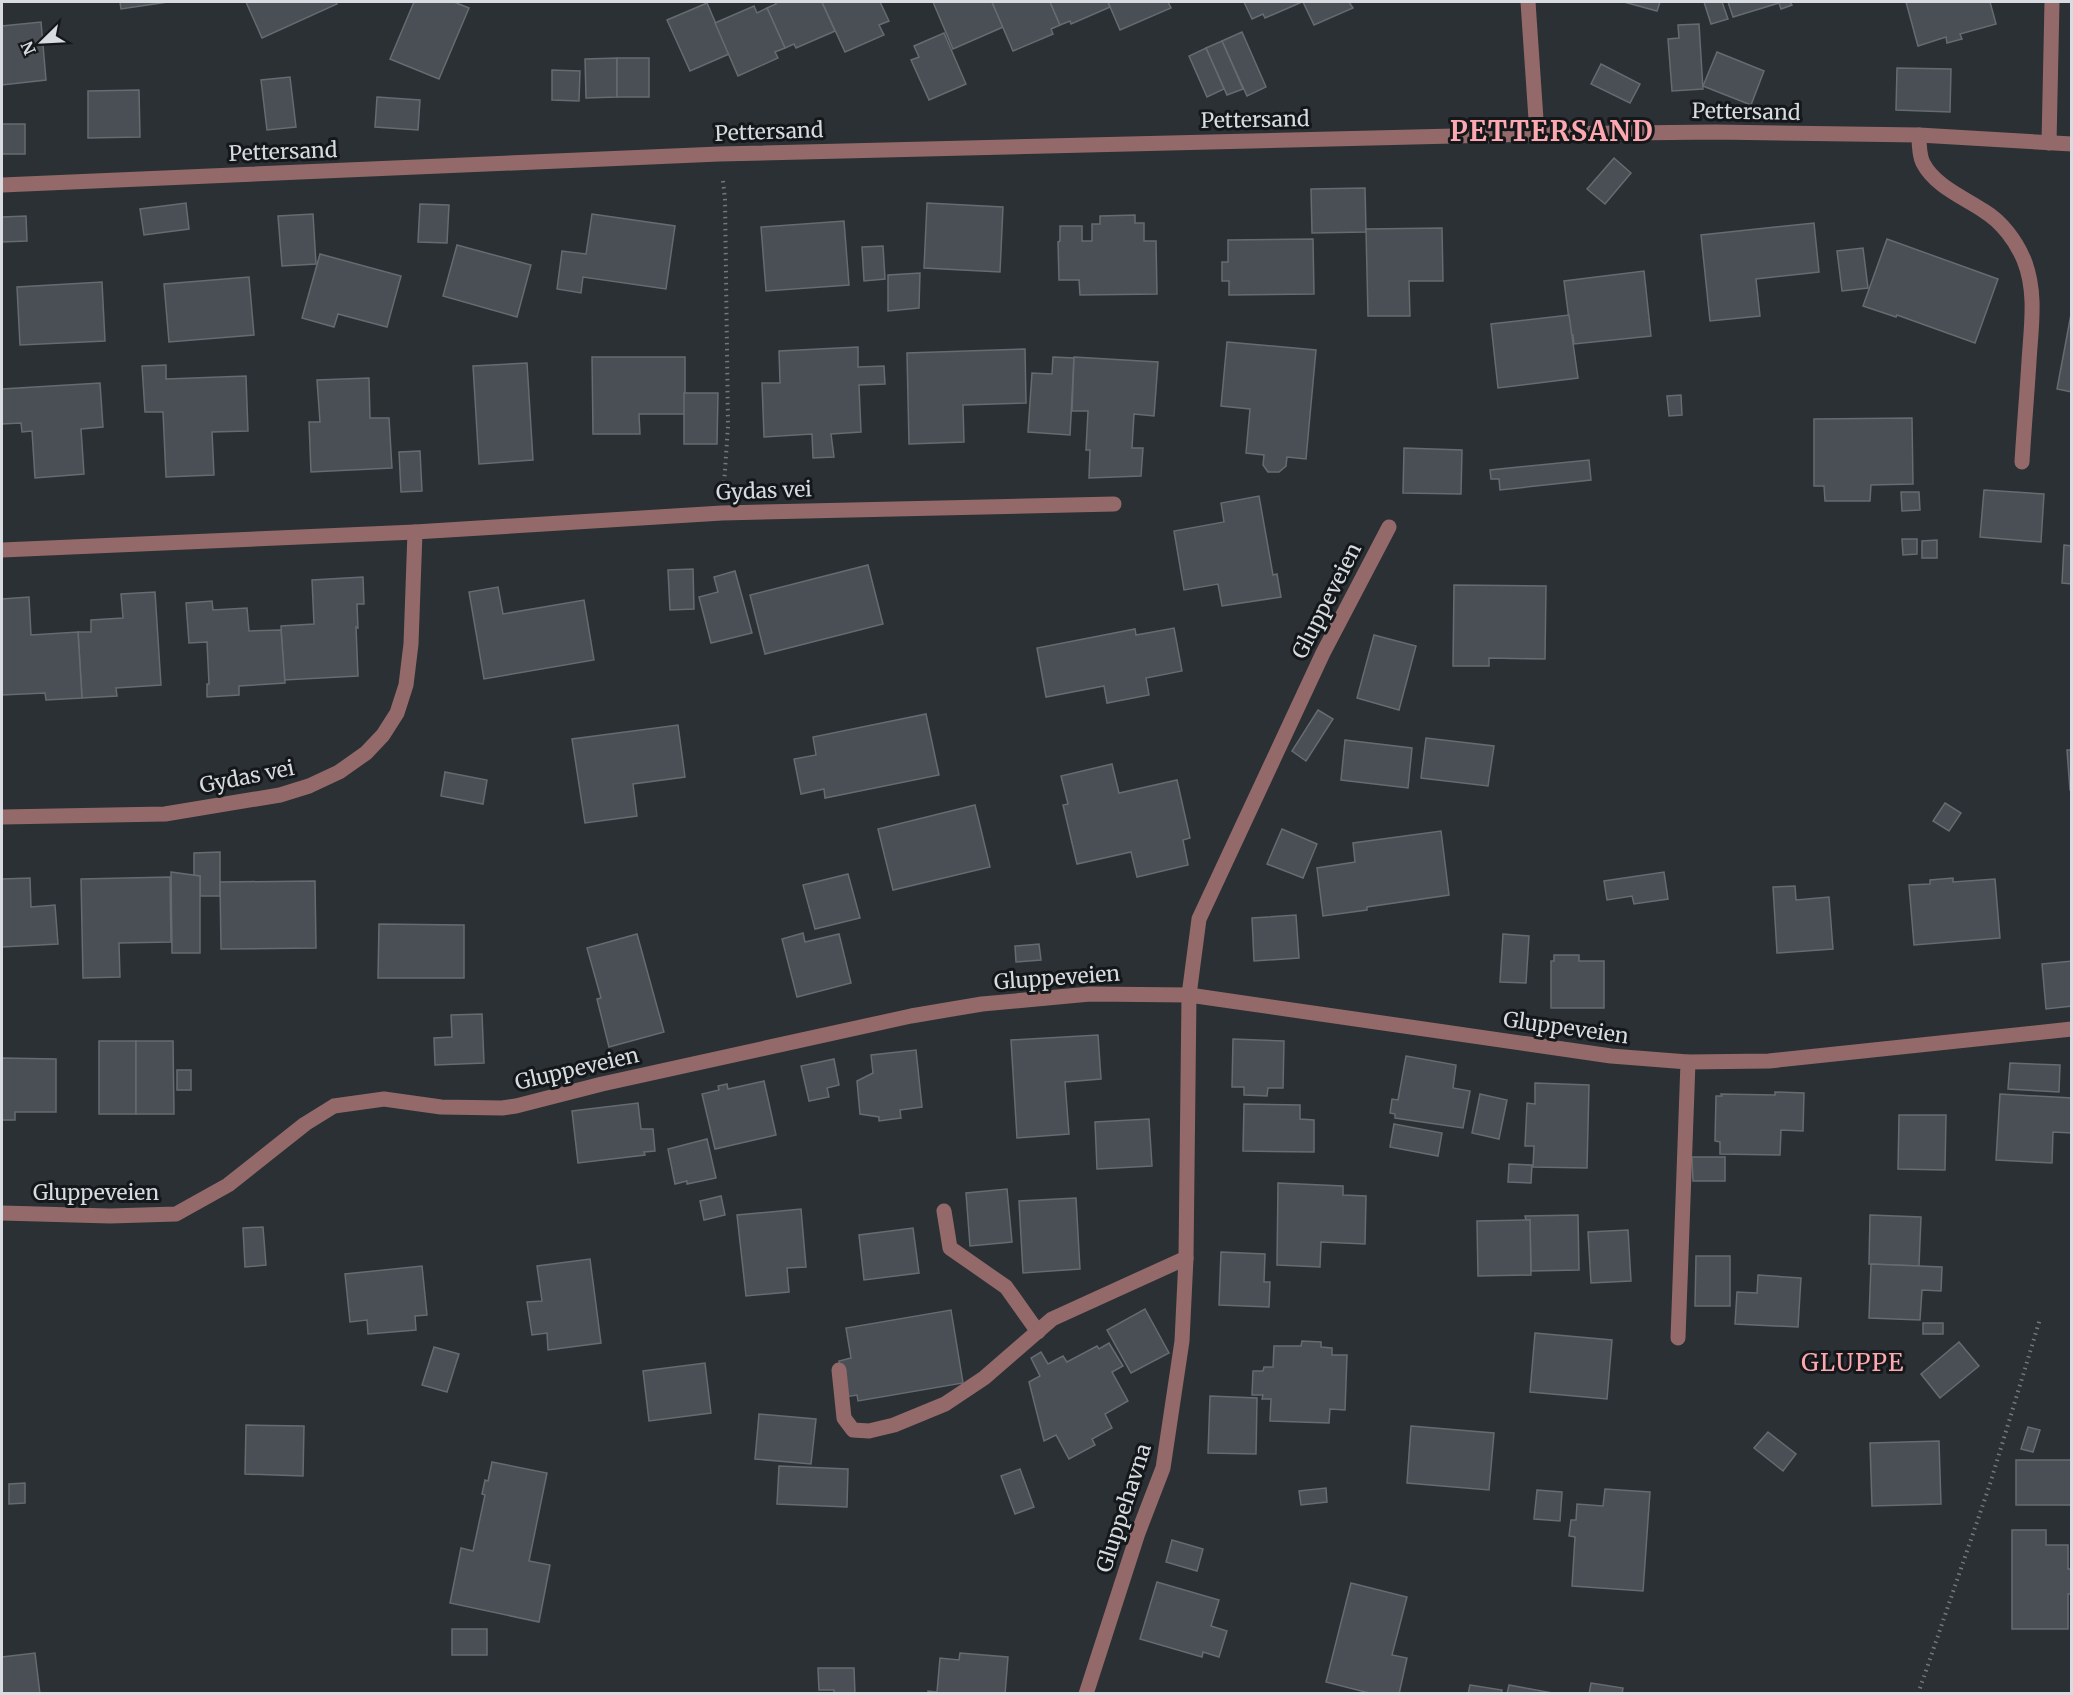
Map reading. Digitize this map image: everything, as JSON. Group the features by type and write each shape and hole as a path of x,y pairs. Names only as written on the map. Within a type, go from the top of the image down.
{"street":[{"path":"1528,2 1538,134"},
{"path":"2049,143 2052,2"},
{"name":"Pettersand","path":"2,185 719,154 1538,134 1716,132 1919,135 2072,144"},
{"path":"1919,135 1923,162 1932,174 1946,188 1986,212 2003,227 2024,261 2030,282 2032,315 2022,462"},
{"name":"Gydas vei","path":"2,550 415,532 722,513 1114,504"},
{"name":"Gluppeveien","path":"1188,995 1198,919 1323,653 1389,527"},
{"name":"Gydas vei","path":"2,817 165,813 280,795 309,786 339,772 366,753 383,735 397,713 406,685 411,644 415,532"},
{"name":"Gluppeveien","path":"2,1213 110,1216 176,1214 228,1185 304,1124 334,1106 384,1100 441,1107 502,1108 824,1034 982,1004 1090,994 1188,995 1611,1056 1688,1062 1769,1062 2072,1029"},
{"name":"Gluppehavna","path":"1086,1694 1138,1533 1163,1468 1182,1341 1186,1258 1188,995"},
{"path":"1678,1338 1688,1062"},
{"path":"944,1211 951,1248 1006,1287 1038,1332"},
{"path":"839,1370 844,1418 853,1430 869,1431 894,1425 945,1404 984,1378 1052,1319 1186,1258"}],"path":[{"path":"719,154 725,198 729,426 722,513"},
{"path":"1917,1694 1990,1484 2040,1319"}],"building":[{"path":"120,2 168,2 121,9"},
{"path":"246,2 336,2 337,4 262,38"},
{"path":"414,2 454,2 469,8 439,79 390,59"},
{"path":"775,2 822,2 835,31 796,48 794,44 785,48 767,8 776,4"},
{"path":"822,2 880,2 889,21 879,25 884,35 845,52"},
{"path":"933,2 992,2 1003,27 953,49"},
{"path":"992,2 1050,2 1060,25 1051,29 1053,34 1013,51"},
{"path":"1050,2 1108,2 1110,7 1071,24 1070,21 1060,25"},
{"path":"1108,2 1168,2 1171,8 1120,30"},
{"path":"1244,2 1302,2 1265,18 1263,14 1252,19"},
{"path":"1303,2 1349,2 1353,8 1314,25"},
{"path":"1624,2 1660,2 1657,11"},
{"path":"1704,2 1722,2 1728,19 1711,24"},
{"path":"1728,2 1790,2 1792,5 1781,9 1779,3 1733,17"},
{"path":"1906,2 1990,2 1996,24 1960,34 1962,39 1947,43 1946,37 1918,46"},
{"path":"707,3 729,54 690,71 667,20"},
{"path":"754,6 757,13 767,8 785,48 775,52 778,58 738,76 715,23"},
{"path":"41,22 46,80 2,85 2,26"},
{"path":"1699,24 1703,89 1672,91 1668,39 1679,38 1678,25"},
{"path":"1242,32 1266,87 1247,96 1222,41"},
{"path":"944,33 966,84 929,100 911,60 919,57 914,46"},
{"path":"1222,41 1243,89 1227,95 1206,48"},
{"path":"1206,48 1224,89 1207,97 1189,56"},
{"path":"1717,52 1764,71 1751,105 1703,86"},
{"path":"617,58 617,97 586,98 585,59"},
{"path":"617,58 649,58 649,97 617,97"},
{"path":"1601,64 1640,84 1630,103 1591,84"},
{"path":"1897,68 1951,69 1950,112 1896,110"},
{"path":"552,70 580,71 579,101 552,100"},
{"path":"290,77 296,127 267,130 261,80"},
{"path":"139,90 140,137 88,138 88,91"},
{"path":"377,97 420,100 418,130 375,127"},
{"path":"2,124 25,124 25,154 2,154"},
{"path":"1614,158 1631,173 1605,204 1587,189"},
{"path":"1365,188 1366,232 1312,233 1311,189"},
{"path":"186,203 189,229 144,235 140,209"},
{"path":"927,203 1003,207 1000,272 924,268"},
{"path":"420,204 449,205 447,243 418,242"},
{"path":"313,214 316,264 282,266 278,216"},
{"path":"592,214 675,226 666,289 583,277 581,293 557,289 562,251 586,254"},
{"path":"1135,215 1135,223 1144,223 1144,241 1156,241 1157,294 1080,295 1079,280 1059,280 1060,226 1082,226 1082,241 1092,241 1092,224 1100,224 1100,216"},
{"path":"26,216 27,241 2,242 2,217"},
{"path":"844,221 849,285 766,291 761,227"},
{"path":"1814,223 1819,272 1756,279 1760,316 1710,321 1701,235"},
{"path":"1442,228 1443,281 1409,281 1410,316 1368,316 1366,229"},
{"path":"1313,239 1314,294 1229,295 1229,281 1222,281 1222,262 1228,262 1228,240"},
{"path":"1887,239 1998,279 1975,343 1897,315 1896,317 1863,306"},
{"path":"457,245 531,265 517,317 443,296"},
{"path":"883,246 885,279 864,281 862,247"},
{"path":"1863,248 1868,288 1842,291 1837,251"},
{"path":"320,254 401,276 387,327 338,314 334,327 302,318"},
{"path":"1644,271 1651,336 1574,344 1564,281"},
{"path":"920,273 919,308 888,311 888,275"},
{"path":"249,277 254,335 169,342 164,284"},
{"path":"102,282 105,341 20,345 17,287"},
{"path":"2072,309 2072,392 2057,389"},
{"path":"1569,315 1578,378 1498,388 1491,324"},
{"path":"1227,342 1316,350 1306,459 1287,457 1286,466 1279,472 1268,472 1263,465 1264,455 1246,453 1250,409 1221,406"},
{"path":"858,347 858,367 884,366 885,384 859,385 861,432 831,434 834,457 813,458 812,434 764,437 762,383 780,383 779,351"},
{"path":"1025,349 1026,403 963,405 964,442 909,444 907,353"},
{"path":"592,357 685,357 685,414 639,414 640,434 593,434"},
{"path":"1053,357 1074,358 1070,435 1028,432 1032,373 1052,374"},
{"path":"1074,357 1158,362 1154,416 1134,414 1132,448 1143,448 1141,476 1089,478 1090,450 1086,450 1088,411 1072,411"},
{"path":"527,363 533,460 479,464 473,366"},
{"path":"166,365 166,379 246,376 248,431 212,432 214,475 166,477 163,412 145,412 142,366"},
{"path":"369,378 370,418 389,418 392,468 311,472 309,422 320,422 317,380"},
{"path":"100,383 103,427 81,429 84,474 35,478 32,431 22,432 21,423 2,424 2,389"},
{"path":"684,393 718,393 717,444 684,444"},
{"path":"1681,395 1682,415 1669,416 1667,396"},
{"path":"1912,418 1913,484 1871,485 1870,501 1825,501 1824,486 1814,486 1814,419"},
{"path":"1404,448 1462,450 1461,494 1403,493"},
{"path":"420,451 422,491 401,492 399,452"},
{"path":"1589,460 1591,480 1500,490 1499,479 1491,479 1490,470"},
{"path":"1984,490 2044,494 2041,542 1980,537"},
{"path":"1901,492 1919,492 1920,510 1902,511"},
{"path":"1259,496 1273,575 1277,574 1281,597 1222,606 1218,584 1184,590 1174,531 1224,522 1221,503"},
{"path":"1902,539 1917,539 1917,554 1903,555"},
{"path":"1937,540 1937,558 1922,558 1922,541"},
{"path":"2064,545 2072,546 2072,584 2062,583"},
{"path":"868,565 883,624 765,654 750,595"},
{"path":"693,569 694,609 670,610 668,570"},
{"path":"735,571 752,633 711,643 699,597 718,592 714,577"},
{"path":"363,577 364,604 357,604 358,676 284,680 281,626 314,624 312,580"},
{"path":"1454,585 1546,586 1545,659 1489,658 1489,666 1453,666"},
{"path":"498,587 503,614 584,600 594,660 484,679 469,592"},
{"path":"155,592 161,685 116,688 117,696 82,698 78,632 91,632 91,620 123,618 121,594"},
{"path":"29,597 31,635 78,632 82,698 46,700 45,693 2,695 2,599"},
{"path":"212,601 213,610 247,608 249,631 281,630 285,683 239,686 239,695 207,697 207,684 209,684 207,642 189,643 186,603"},
{"path":"1174,628 1182,671 1146,678 1149,695 1107,703 1104,686 1046,697 1037,648 1135,629 1136,635"},
{"path":"1374,635 1416,646 1399,710 1357,698"},
{"path":"1318,710 1333,719 1306,761 1292,751"},
{"path":"926,714 939,775 825,798 824,789 801,794 794,759 816,755 813,737"},
{"path":"678,725 685,777 633,784 637,816 585,823 572,739"},
{"path":"1426,738 1494,746 1488,786 1421,778"},
{"path":"1345,740 1412,748 1408,788 1341,780"},
{"path":"2067,750 2072,750 2072,790 2070,790"},
{"path":"1112,764 1119,793 1177,780 1190,838 1183,840 1188,865 1137,877 1131,852 1077,864 1063,805 1068,804 1061,776"},
{"path":"445,772 487,780 483,804 441,796"},
{"path":"1945,803 1961,813 1949,831 1933,821"},
{"path":"975,805 990,867 893,890 878,829"},
{"path":"1282,829 1317,844 1303,878 1267,864"},
{"path":"1441,831 1449,895 1323,916 1317,868 1355,862 1353,843"},
{"path":"220,852 220,896 200,896 200,876 194,876 194,853"},
{"path":"171,872 200,876 200,953 172,953"},
{"path":"1664,872 1668,899 1634,904 1632,896 1607,900 1604,881"},
{"path":"848,874 860,918 815,929 803,885"},
{"path":"170,877 171,942 119,943 120,977 83,978 81,879"},
{"path":"30,878 31,907 55,905 58,944 2,947 2,879"},
{"path":"1953,878 1953,882 1995,879 2000,938 1914,945 1909,885 1930,884 1930,880"},
{"path":"315,881 316,948 221,949 220,882"},
{"path":"1795,886 1796,900 1829,897 1833,949 1777,953 1773,887"},
{"path":"1296,915 1299,958 1254,961 1252,918"},
{"path":"379,924 464,925 464,978 378,978"},
{"path":"803,933 805,942 839,934 851,983 797,997 782,939"},
{"path":"637,934 664,1032 609,1047 597,999 601,998 587,948"},
{"path":"1503,934 1529,936 1526,983 1500,982"},
{"path":"1039,944 1041,960 1016,962 1015,946"},
{"path":"1554,955 1579,955 1579,961 1604,961 1604,1008 1551,1008 1551,961 1554,961"},
{"path":"2072,961 2072,1006 2046,1009 2042,964"},
{"path":"482,1014 484,1063 435,1065 434,1038 452,1037 451,1015"},
{"path":"1098,1035 1101,1079 1065,1082 1069,1134 1017,1138 1011,1040"},
{"path":"1233,1039 1284,1041 1283,1088 1268,1088 1267,1096 1244,1095 1244,1087 1232,1087"},
{"path":"99,1041 136,1041 136,1114 99,1114"},
{"path":"136,1041 173,1041 174,1114 136,1114"},
{"path":"916,1050 922,1107 900,1110 901,1118 879,1121 879,1117 860,1114 857,1081 873,1073 871,1055"},
{"path":"1406,1056 1456,1065 1453,1088 1470,1091 1463,1128 1395,1118 1395,1114 1390,1113 1392,1099 1398,1100"},
{"path":"2,1058 56,1059 56,1112 15,1112 15,1120 2,1120"},
{"path":"834,1059 839,1085 827,1088 829,1097 809,1101 801,1066"},
{"path":"2010,1063 2060,1065 2059,1092 2008,1089"},
{"path":"177,1070 191,1070 191,1090 177,1090"},
{"path":"764,1081 776,1135 715,1149 702,1094 719,1090 718,1086 727,1084 728,1089"},
{"path":"1535,1083 1589,1085 1587,1168 1533,1167 1534,1146 1525,1146 1527,1103 1535,1104"},
{"path":"1775,1092 1804,1093 1803,1131 1781,1130 1780,1155 1720,1154 1720,1142 1715,1141 1716,1096 1722,1096 1721,1094 1775,1095"},
{"path":"1480,1094 1507,1100 1499,1139 1472,1133"},
{"path":"2000,1094 2072,1098 2072,1133 2053,1132 2052,1163 1996,1160"},
{"path":"638,1103 641,1129 653,1129 655,1151 644,1152 645,1155 578,1163 572,1111"},
{"path":"1244,1104 1300,1105 1300,1119 1314,1120 1314,1152 1243,1151"},
{"path":"1899,1115 1946,1115 1945,1170 1898,1169"},
{"path":"1149,1119 1152,1166 1097,1169 1095,1122"},
{"path":"1394,1124 1442,1133 1438,1156 1390,1147"},
{"path":"707,1139 716,1178 675,1184 668,1149"},
{"path":"1692,1157 1725,1157 1725,1181 1693,1181"},
{"path":"1509,1164 1532,1165 1531,1183 1508,1182"},
{"path":"1278,1183 1343,1186 1343,1195 1366,1196 1365,1244 1321,1242 1320,1267 1277,1265"},
{"path":"1007,1189 1012,1242 970,1246 966,1193"},
{"path":"721,1196 725,1215 704,1220 700,1201"},
{"path":"1076,1198 1080,1269 1023,1273 1019,1201"},
{"path":"801,1209 806,1267 787,1268 789,1292 746,1296 737,1215"},
{"path":"1578,1215 1579,1270 1531,1271 1530,1220 1526,1220 1525,1216"},
{"path":"1870,1215 1921,1217 1919,1266 1869,1264"},
{"path":"1530,1220 1531,1275 1478,1276 1477,1221"},
{"path":"263,1227 266,1265 245,1267 243,1228"},
{"path":"913,1228 919,1273 864,1280 859,1235"},
{"path":"1628,1230 1631,1281 1591,1283 1588,1232"},
{"path":"1221,1252 1265,1254 1264,1282 1270,1282 1269,1307 1219,1305"},
{"path":"1696,1256 1730,1256 1730,1306 1695,1306"},
{"path":"590,1259 601,1343 548,1350 547,1333 532,1335 527,1302 542,1301 537,1266"},
{"path":"1871,1264 1942,1267 1941,1291 1922,1290 1920,1320 1869,1318"},
{"path":"422,1266 427,1315 415,1316 416,1330 368,1334 367,1320 350,1322 345,1274"},
{"path":"1758,1275 1801,1278 1798,1327 1735,1324 1737,1292 1757,1293"},
{"path":"1145,1309 1169,1353 1131,1373 1107,1330"},
{"path":"951,1310 963,1383 858,1401 857,1395 845,1397 839,1361 851,1358 846,1328"},
{"path":"1923,1323 1943,1323 1943,1334 1923,1334"},
{"path":"1535,1333 1612,1340 1607,1399 1530,1392"},
{"path":"1302,1341 1321,1342 1321,1347 1332,1348 1332,1355 1347,1355 1345,1410 1330,1409 1329,1423 1270,1421 1271,1399 1262,1399 1263,1395 1252,1395 1253,1371 1263,1371 1264,1367 1273,1367 1274,1346 1301,1346"},
{"path":"1959,1342 1979,1366 1940,1398 1921,1374"},
{"path":"1109,1343 1123,1366 1112,1372 1128,1401 1105,1414 1112,1428 1092,1439 1095,1445 1069,1459 1056,1435 1044,1441 1029,1382 1040,1376 1031,1358 1041,1352 1048,1364 1063,1356 1067,1362 1097,1346 1099,1349"},
{"path":"434,1347 459,1354 447,1392 422,1385"},
{"path":"705,1363 711,1413 649,1421 643,1371"},
{"path":"1210,1396 1257,1398 1256,1454 1208,1453"},
{"path":"759,1414 816,1419 811,1464 755,1459"},
{"path":"246,1425 304,1426 303,1476 245,1474"},
{"path":"1411,1426 1494,1433 1489,1490 1407,1483"},
{"path":"2028,1427 2040,1430 2033,1452 2021,1449"},
{"path":"1768,1432 1796,1454 1783,1471 1754,1448"},
{"path":"1939,1441 1941,1504 1872,1506 1870,1443"},
{"path":"2016,1460 2072,1460 2072,1505 2016,1505"},
{"path":"492,1462 547,1473 529,1561 550,1565 539,1622 450,1603 461,1548 473,1551 485,1495 482,1494 485,1480 488,1481"},
{"path":"779,1466 848,1469 847,1507 777,1504"},
{"path":"1020,1469 1034,1507 1015,1514 1001,1476"},
{"path":"25,1483 25,1503 9,1504 9,1484"},
{"path":"1326,1488 1327,1502 1301,1505 1299,1491"},
{"path":"1605,1489 1650,1492 1643,1591 1572,1586 1575,1537 1569,1536 1571,1520 1576,1520 1577,1504 1603,1506"},
{"path":"1537,1490 1562,1492 1560,1521 1534,1519"},
{"path":"2012,1530 2046,1530 2046,1545 2068,1545 2071,1594 2068,1594 2068,1629 2012,1629"},
{"path":"1172,1540 1203,1549 1197,1571 1166,1562"},
{"path":"1157,1582 1219,1600 1211,1626 1227,1631 1219,1657 1203,1652 1202,1657 1140,1639"},
{"path":"1351,1583 1407,1597 1392,1655 1407,1658 1399,1694 1373,1694 1326,1682"},
{"path":"452,1629 487,1629 487,1655 452,1655"},
{"path":"35,1653 40,1694 2,1694 2,1657"},
{"path":"960,1653 1008,1657 1005,1694 928,1694 928,1691 937,1692 940,1658 959,1660"},
{"path":"818,1668 854,1668 855,1694 834,1694 834,1690 819,1690"},
{"path":"1591,1683 1623,1688 1622,1694 1589,1694"},
{"path":"1470,1685 1502,1690 1501,1694 1468,1694"},
{"path":"1509,1685 1558,1694 1507,1694"}],"district":[{"name":"PETTERSAND","path":"1552,132"},
{"name":"GLUPPE","path":"1853,1363"}]}
